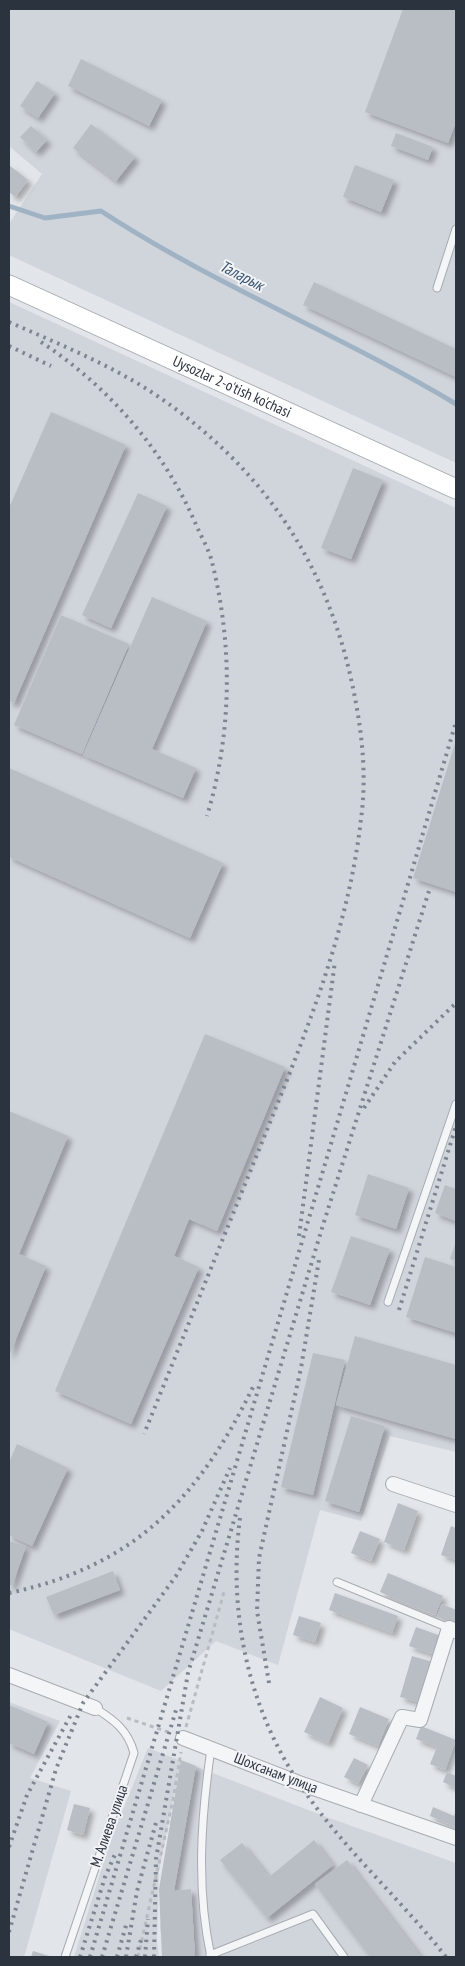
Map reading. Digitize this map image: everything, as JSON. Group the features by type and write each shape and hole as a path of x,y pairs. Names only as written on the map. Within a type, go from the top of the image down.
{"street":[{"name":"Uysozlar 2-o'tish ko'chasi","path":"9,285 456,489"},
{"path":"393,1484 456,1505"},
{"path":"361,1805 402,1717 420,1720 452,1630"},
{"path":"9,1675 95,1708"},
{"name":"Шохсанам улица","path":"183,1738 361,1805 456,1838"}],"lane":[{"path":"437,288 456,229"},
{"path":"388,1302 456,1104"},
{"path":"337,1582 452,1630"},
{"name":"М. Алиева улица","path":"65,1957 134,1753 130,1739 122,1728 95,1708"},
{"path":"211,1748 203,1808 201,1886 210,1956 313,1914 344,1957"}],"path":[{"path":"138,1957 173,1800 183,1738 224,1592"},
{"path":"123,1717 183,1738"}],"shaded area":[{"path":"9,9 456,9 456,463 9,255 9,224 42,174 9,146"},
{"path":"9,302 456,508 456,1452 390,1436 361,1521 320,1510 278,1665 216,1641 161,1691 9,1629"},
{"path":"9,1702 60,1721 30,1778 71,1791 24,1957 9,1957"},
{"path":"148,1748 321,1815 456,1863 456,1957 165,1957 160,1927 180,1766 159,1871 157,1942 159,1957 74,1957 110,1842"}],"building":[{"path":"403,9 456,9 456,122 448,143 365,112"},
{"path":"81,59 162,100 149,126 68,86"},
{"path":"37,81 55,93 38,118 20,106"},
{"path":"91,124 135,157 116,181 73,148"},
{"path":"31,126 47,140 36,152 20,137"},
{"path":"396,133 433,147 428,160 391,146"},
{"path":"9,165 28,180 15,197 9,192"},
{"path":"355,165 394,180 381,212 343,197"},
{"path":"314,282 456,349 456,377 303,305"},
{"path":"51,412 126,445 14,703 9,701 9,508"},
{"path":"353,468 383,480 351,559 321,548"},
{"path":"138,493 167,506 111,628 82,615"},
{"path":"152,597 207,621 152,749 196,768 183,798 83,755"},
{"path":"61,615 129,644 82,754 14,725"},
{"path":"456,740 456,892 413,878"},
{"path":"9,768 223,863 190,938 9,857"},
{"path":"205,1034 285,1067 217,1231 189,1219 174,1256 199,1267 131,1424 55,1391"},
{"path":"9,1111 68,1136 19,1254 46,1266 9,1356"},
{"path":"368,1174 409,1188 396,1229 355,1215"},
{"path":"445,1185 456,1189 456,1221 435,1213"},
{"path":"351,1236 390,1249 370,1305 331,1292"},
{"path":"456,1242 456,1261 450,1259"},
{"path":"425,1257 456,1267 456,1333 406,1317"},
{"path":"355,1336 456,1365 456,1439 336,1405"},
{"path":"313,1353 345,1360 313,1495 281,1487"},
{"path":"351,1416 385,1426 359,1512 325,1501"},
{"path":"17,1444 68,1468 32,1546 9,1535 9,1463"},
{"path":"398,1503 418,1511 404,1550 384,1542"},
{"path":"451,1526 456,1528 456,1560 441,1555"},
{"path":"360,1531 380,1539 371,1561 351,1553"},
{"path":"9,1541 26,1546 12,1586 9,1585"},
{"path":"113,1571 120,1590 54,1615 46,1597"},
{"path":"388,1573 443,1596 435,1615 380,1592"},
{"path":"335,1593 398,1616 392,1633 329,1610"},
{"path":"442,1604 456,1610 456,1625 437,1617"},
{"path":"299,1616 321,1623 315,1642 293,1635"},
{"path":"416,1627 441,1636 435,1655 409,1646"},
{"path":"412,1656 433,1662 421,1703 400,1697"},
{"path":"320,1697 343,1708 328,1743 304,1732"},
{"path":"9,1705 48,1722 34,1754 9,1743"},
{"path":"360,1707 389,1719 378,1746 349,1734"},
{"path":"421,1726 456,1740 445,1770 430,1764 437,1747 416,1739"},
{"path":"354,1758 368,1765 358,1784 344,1777"},
{"path":"181,1760 196,1766 174,1891 191,1889 195,1957 162,1957 159,1889"},
{"path":"447,1772 456,1776 456,1788 443,1782"},
{"path":"74,1804 90,1808 83,1835 67,1830"},
{"path":"433,1807 454,1816 456,1811 456,1827 430,1816"},
{"path":"314,1840 333,1865 267,1918 220,1860 242,1843 269,1877"},
{"path":"347,1860 421,1957 370,1957 315,1884"},
{"path":"33,1951 52,1957 31,1957"}],"waterway":[{"name":"Таларык","path":"9,206 45,218 101,211 188,263 368,355 456,404"}],"railway":[{"path":"9,322 103,365 156,395 194,423 228,454 258,487 285,522 307,559 326,599 341,642 353,688 361,737 364,786 355,862 334,947 321,989 290,1071 144,1434"},
{"path":"41,342 90,379 133,423 152,447 184,499 211,558 224,625 227,689 221,753 207,816"},
{"path":"9,346 51,366"},
{"path":"90,1957 456,722"},
{"path":"154,1957 156,1859 188,1673 323,1225 429,891"},
{"path":"299,1236 335,961"},
{"path":"364,1108 395,1062 456,1003"},
{"path":"399,1310 456,1126"},
{"path":"269,1683 257,1611 259,1558 301,1368 319,1260"},
{"path":"9,1593 54,1581 93,1565 128,1545 159,1521 186,1492 211,1460 234,1424 255,1383"},
{"path":"9,1932 56,1769 83,1703 176,1576 202,1531 230,1468"},
{"path":"240,1518 237,1553 240,1622 254,1689 266,1722 281,1753 315,1806 446,1957"},
{"path":"102,1957 176,1710"},
{"path":"9,1847 27,1795 72,1713"},
{"path":"126,1957 137,1891 157,1819"},
{"path":"80,1957 105,1877 116,1852"},
{"path":"145,1957 148,1919"},
{"path":"117,1957 127,1922"},
{"path":"136,1957 141,1940"}]}
